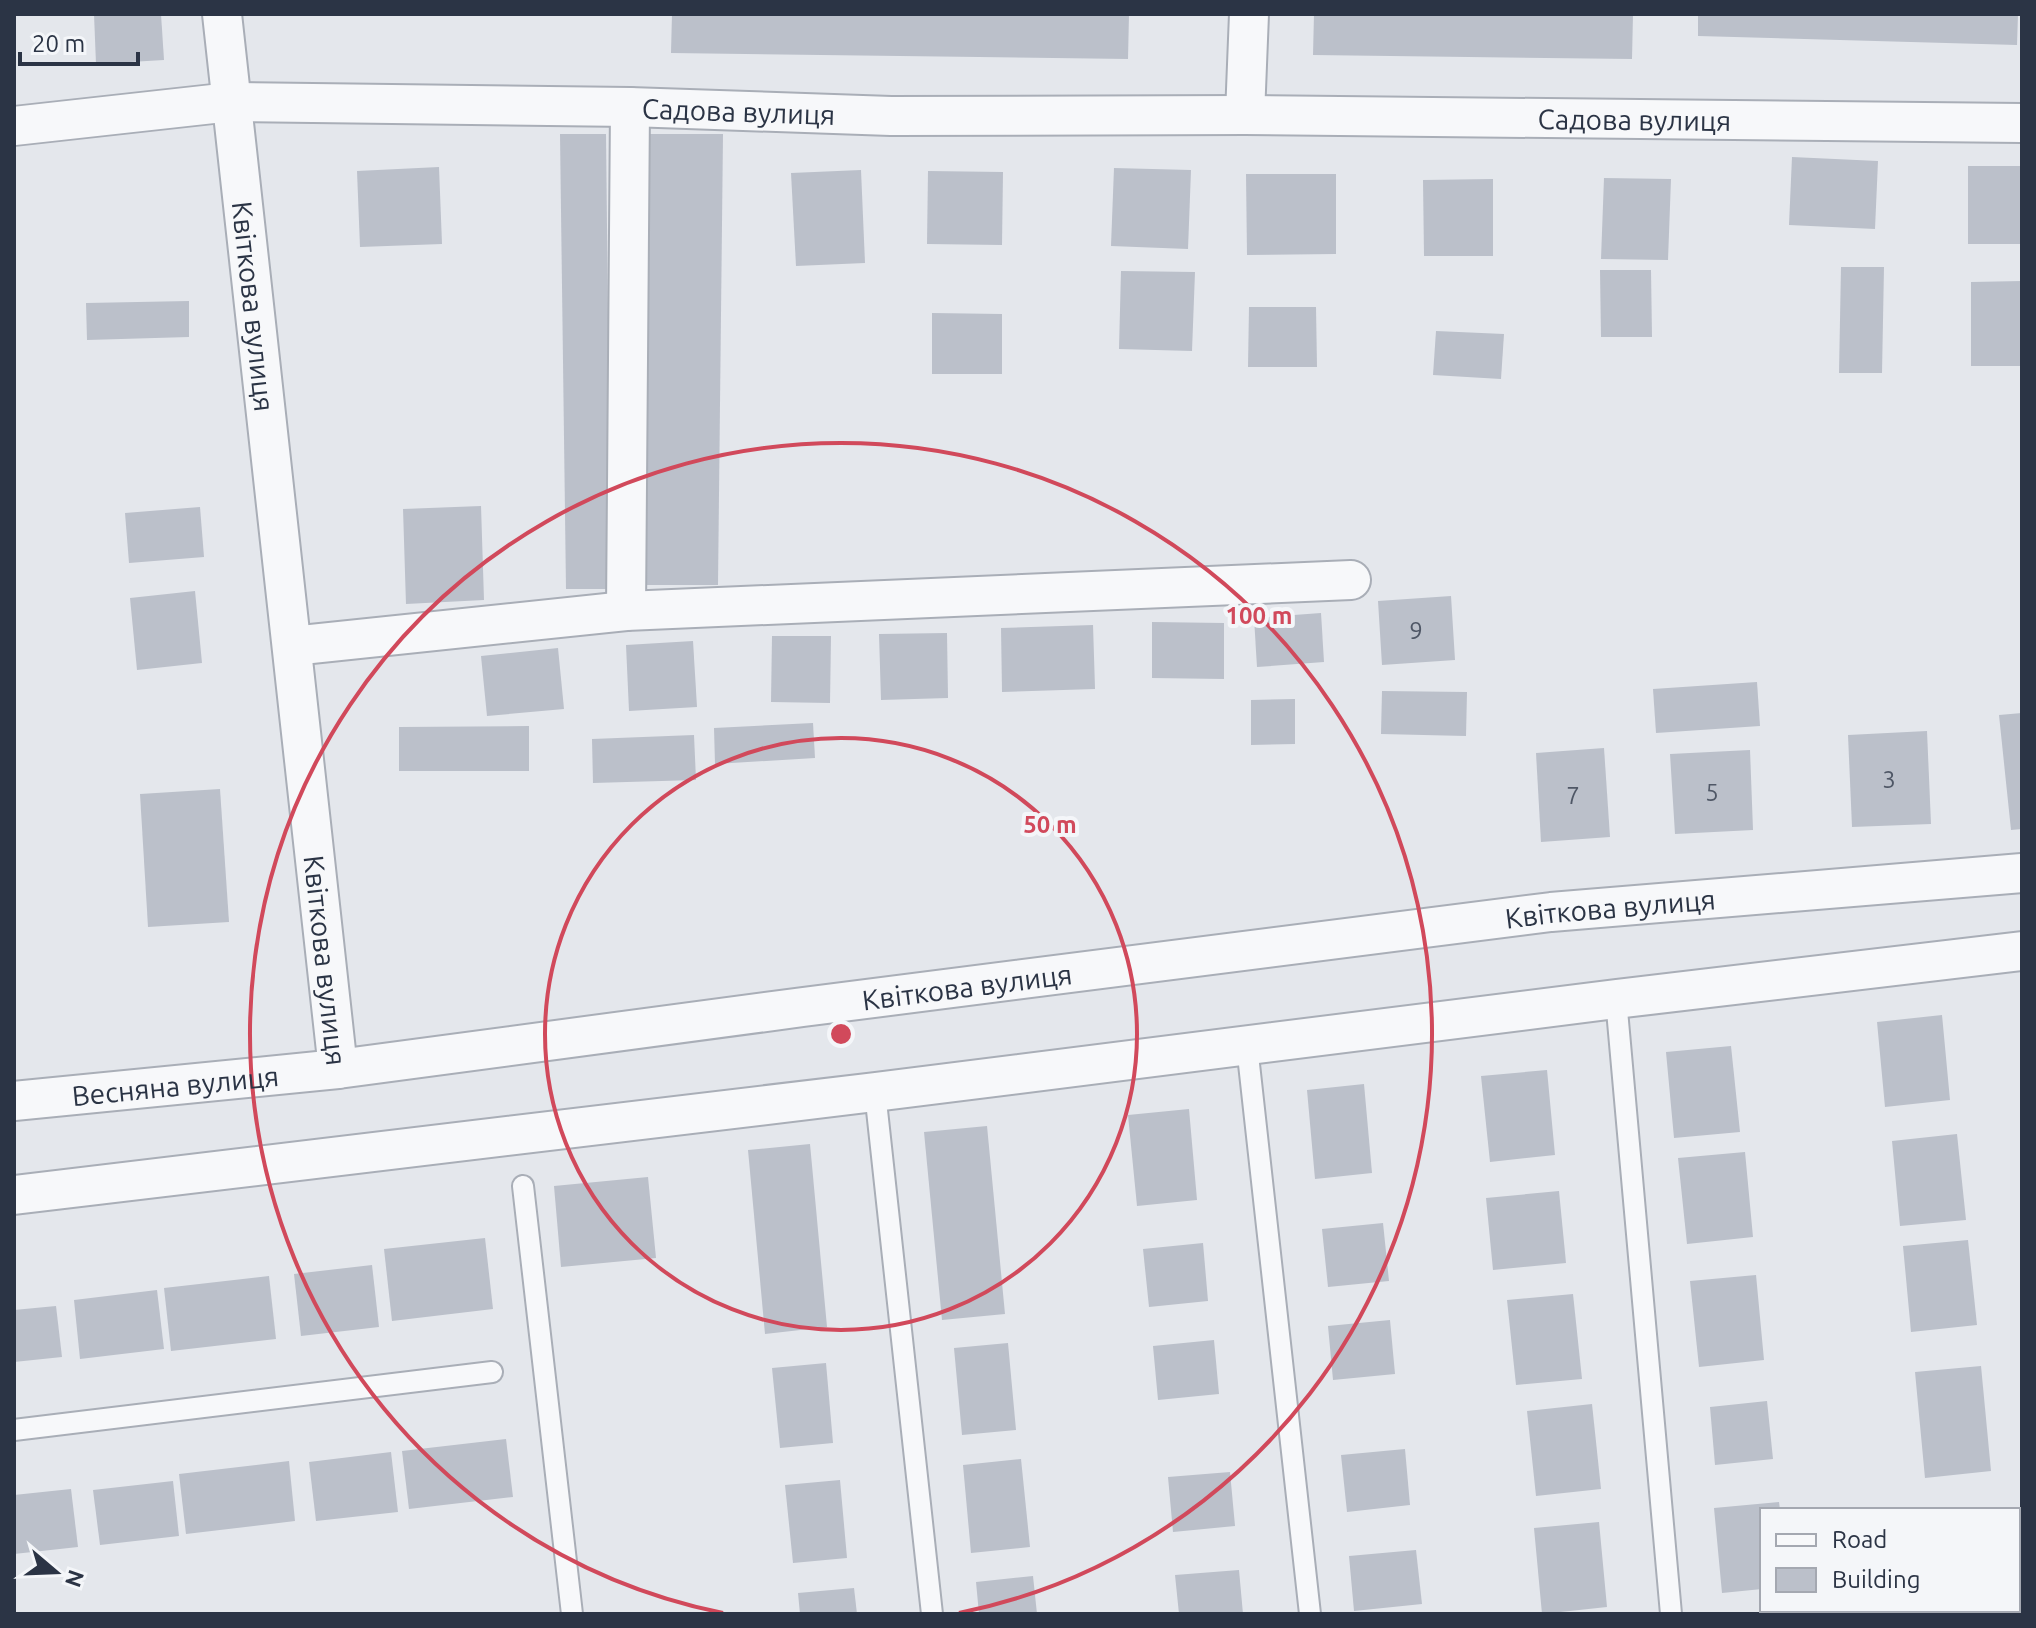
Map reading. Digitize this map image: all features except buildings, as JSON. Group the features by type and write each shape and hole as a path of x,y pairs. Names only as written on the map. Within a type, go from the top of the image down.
{"street":[{"name":"Квіткова вулиця","path":"222,14 338,1069 1551,912 2022,873"},
{"path":"1245,115 1249,14"},
{"name":"Садова вулиця","path":"14,126 231,102 630,107 891,116 1245,115 2022,123"},
{"path":"626,611 630,107"},
{"path":"292,646 626,611 1351,580"},
{"path":"14,1195 2022,951"},
{"name":"Весняна вулиця","path":"14,1101 338,1069"}],"lane":[{"path":"1616,999 1671,1614"},
{"path":"1247,1046 1310,1614"},
{"path":"875,1092 932,1614"},
{"path":"523,1186 572,1614"},
{"path":"14,1430 492,1372"}]}
